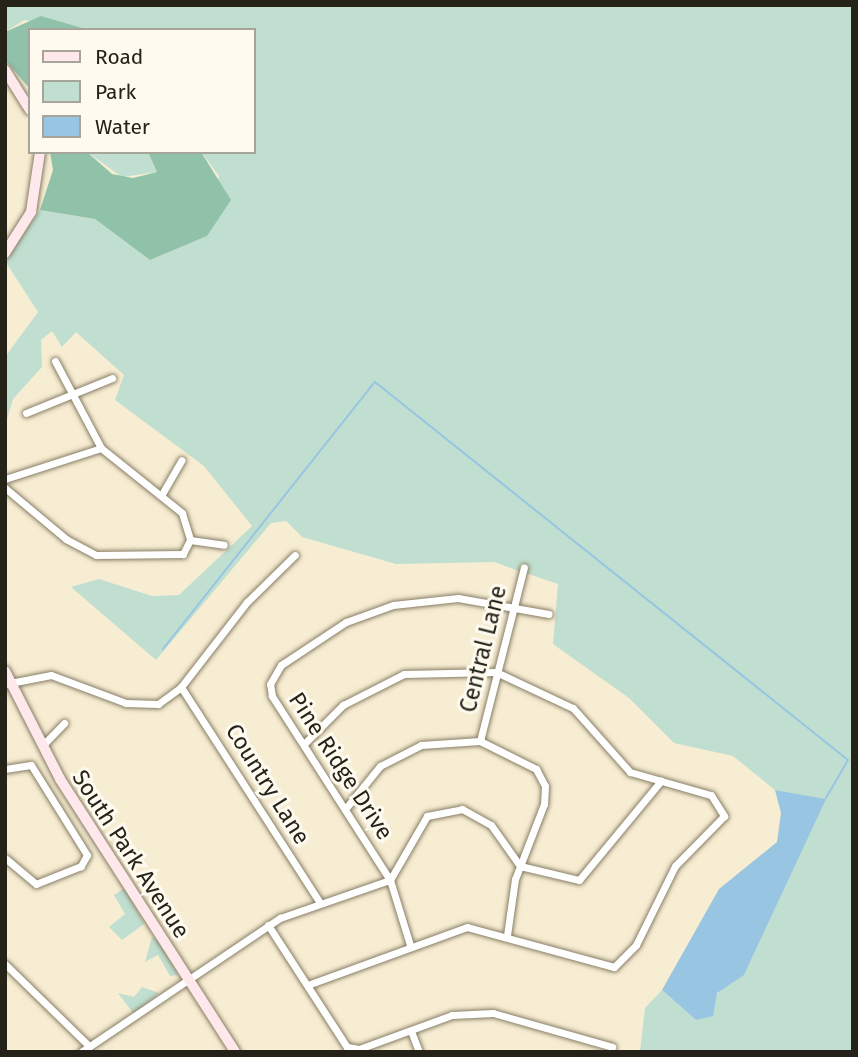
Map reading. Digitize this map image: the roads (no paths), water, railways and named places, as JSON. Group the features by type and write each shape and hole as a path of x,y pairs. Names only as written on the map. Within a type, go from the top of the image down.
{"street":[{"path":"5,70 28,107"},
{"path":"5,253 31,212 40,154"},
{"path":"5,488 66,539 96,555 183,554 190,540 182,513 162,494 101,448 55,361"},
{"path":"26,413 113,377"},
{"path":"5,479 101,448"},
{"path":"162,494 182,460"},
{"path":"190,540 224,545"},
{"path":"7,683 51,675 142,707 158,704 181,687 247,602 295,555"},
{"name":"Central Lane","path":"480,741 524,567"},
{"name":"Pine Ridge Drive","path":"410,945 390,880 270,684 274,673 308,644 393,605 458,598 515,605 549,614"},
{"name":"South Park Avenue","path":"5,671 7,683 42,746 235,1052"},
{"path":"304,743 343,705 404,674 496,672 551,692 585,718 630,772 710,795 724,816 675,866 626,958 614,967 599,965 508,935 467,927 410,945 308,985"},
{"name":"Country Lane","path":"181,687 320,904"},
{"path":"42,746 64,723"},
{"path":"346,808 368,777 397,756 421,745 480,741 518,756 545,786 520,866 508,935"},
{"path":"5,769 31,765 87,855 82,866 36,884 5,858"},
{"path":"81,1052 88,1045 129,1025 187,976 268,925 390,880 414,833 427,816 443,810 462,809 492,825 520,866 579,880 661,781"},
{"path":"268,925 347,1047 411,1031 452,1015 493,1013 612,1047"},
{"path":"5,964 88,1045"},
{"path":"411,1031 419,1052"}],"water":[{"path":"775,790 826,799 744,975 717,993 713,1016 696,1020 662,990 719,889 777,842 781,813"}],"waterway":[{"path":"163,649 375,382 848,760 826,798"}]}
